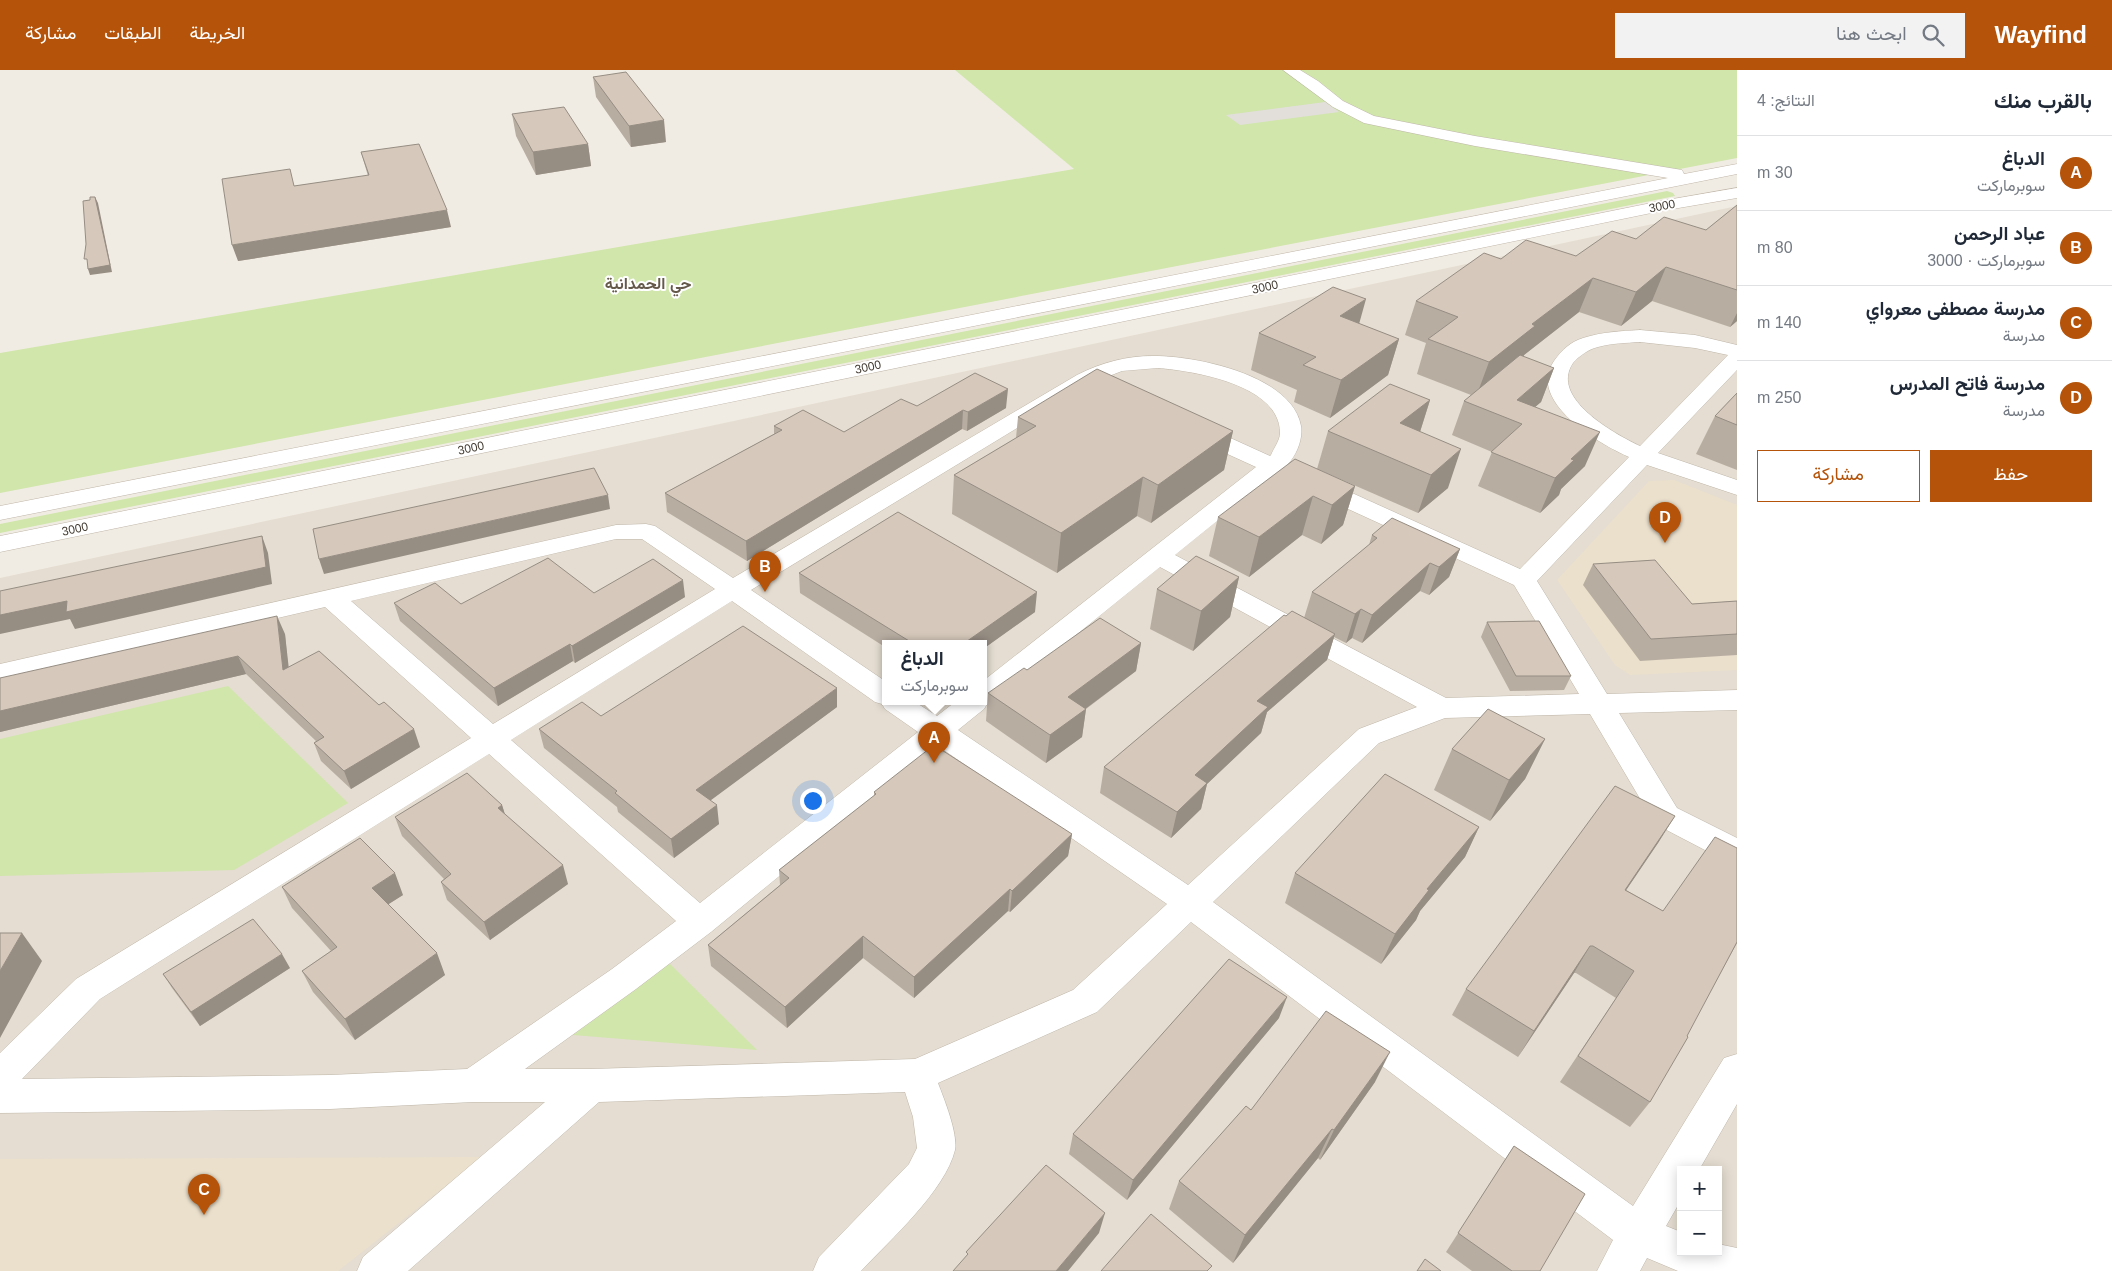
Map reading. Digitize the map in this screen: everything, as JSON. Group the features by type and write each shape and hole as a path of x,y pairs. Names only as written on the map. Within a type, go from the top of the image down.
{"street":[{"path":"1290,70 1313,84 1338,104 1369,120 1484,143 1695,177"},
{"name":"3000","path":"0,513 1737,168"},
{"name":"3000","path":"0,544 1651,208 1737,193"},
{"path":"1737,350 1679,338 1639,336 1597,342 1568,355 1558,372 1557,382 1567,403 1576,414 1597,430 1644,455 1737,488"},
{"path":"1524,580 1737,358"},
{"path":"0,1077 88,989 733,589 1084,379 1109,368 1157,362 1192,364 1240,378 1266,393 1276,402 1289,421 1291,430 1287,450 1271,466 987,692"},
{"path":"1084,379 1111,391"},
{"path":"1173,420 1524,580 1666,816 1737,852"},
{"path":"0,673 616,532 646,531 882,693"},
{"path":"1158,556 1442,708"},
{"path":"330,597 699,922"},
{"path":"0,1096 330,1092 473,1085 592,1086 917,1075 1086,1001 1369,736 1442,708 1737,700"},
{"path":"899,705 1190,903 1638,1234 1677,1250"},
{"path":"473,1085 624,979 699,922 970,705"},
{"path":"1617,1271 1737,1070"},
{"path":"833,1271 923,1177 936,1149 932,1117 917,1075"},
{"path":"387,1268 592,1086"},
{"path":"1691,1256 1709,1263 1737,1268"}],"shaded area":[{"path":"1325,102 1339,112 1240,125 1226,115"},
{"path":"1737,206 1737,1271 0,1271 0,578"},
{"path":"1674,480 1737,505 1737,670 1630,675 1615,665 1557,580 1649,481"},
{"path":"482,1157 338,1271 0,1271 0,1159"}],"green space":[{"path":"955,70 1737,70 1737,158 0,493 0,353 1074,169"},
{"path":"1667,191 1675,196 0,533 0,524"},
{"path":"228,686 348,803 234,870 0,876 0,739"},
{"path":"669,963 757,1050 573,1035"}],"building":[{"path":"626,72 664,120 629,126 593,77"},
{"path":"564,107 588,144 533,152 512,114"},
{"path":"419,144 447,210 232,245 222,179 290,169 294,186 369,175 361,152"},
{"path":"90,197 95,197 110,265 88,269 87,259 84,259 86,244 83,201 90,200"},
{"path":"1737,205 1737,290 1666,267 1636,292 1593,278 1532,324 1535,326 1489,362 1428,339 1458,317 1416,301 1484,253 1501,259 1526,240 1576,256 1612,231 1636,239 1664,217 1706,230"},
{"path":"1333,287 1366,299 1340,316 1399,339 1341,380 1303,365 1316,357 1259,333"},
{"path":"1520,355 1554,368 1517,400 1600,432 1571,459 1574,460 1555,478 1491,452 1522,424 1464,401"},
{"path":"1097,369 1233,431 1158,485 1143,477 1061,533 954,475 1036,426 1018,417"},
{"path":"975,373 1008,389 968,412 963,410 746,541 665,493 782,430 774,426 803,410 844,432 901,399 917,406"},
{"path":"1390,384 1430,400 1400,423 1461,449 1431,475 1328,431"},
{"path":"1737,393 1737,425 1715,416"},
{"path":"1295,459 1355,486 1332,505 1313,496 1259,537 1218,517"},
{"path":"594,468 608,495 319,559 313,529"},
{"path":"898,512 1037,592 969,640 908,640 799,573"},
{"path":"1392,518 1460,549 1439,567 1430,563 1372,615 1361,609 1355,614 1312,592 1377,538 1372,535"},
{"path":"262,536 266,567 66,612 67,601 0,615 0,591"},
{"path":"1196,556 1239,577 1201,611 1157,589"},
{"path":"548,558 594,593 653,559 683,580 572,646 570,644 494,688 394,603 435,583 461,604"},
{"path":"1655,560 1692,604 1737,601 1737,634 1651,639 1593,564"},
{"path":"1292,611 1335,634 1257,701 1268,707 1195,775 1207,783 1177,812 1104,767 1284,615 1286,616"},
{"path":"277,616 283,670 319,651 379,705 384,702 414,729 344,771 314,743 324,737 238,656 0,711 0,678"},
{"path":"1100,618 1141,643 1068,697 1086,709 1050,735 988,693 1024,668 1027,670"},
{"path":"1539,621 1571,676 1516,676 1487,622"},
{"path":"743,626 837,688 696,790 717,805 671,839 615,793 617,791 539,729 582,702 601,716"},
{"path":"1488,709 1545,739 1509,780 1452,749"},
{"path":"934,745 1072,834 1012,891 1010,889 914,977 863,936 785,1007 708,945 789,878 779,870 876,794 874,792"},
{"path":"467,773 502,805 498,808 563,865 484,922 441,882 451,874 395,817"},
{"path":"1385,774 1479,827 1427,889 1429,890 1395,934 1295,873"},
{"path":"1615,786 1675,816 1625,890 1663,911 1715,837 1737,848 1737,942 1688,1037 1650,1102 1578,1056 1634,971 1590,946 1534,1031 1466,989"},
{"path":"360,838 395,873 372,888 437,953 345,1019 302,971 337,947 282,887"},
{"path":"253,919 282,954 191,1012 163,974"},
{"path":"0,933 22,933 0,971"},
{"path":"1229,959 1287,997 1133,1180 1073,1134"},
{"path":"1326,1011 1390,1052 1334,1130 1332,1129 1245,1235 1179,1181 1246,1106 1251,1110"},
{"path":"1514,1146 1585,1194 1540,1271 1512,1271 1458,1233"},
{"path":"1046,1165 1105,1213 1056,1271 953,1271 968,1254 966,1252"},
{"path":"1151,1214 1212,1266 1207,1271 1101,1271"},
{"path":"1425,1259 1441,1271 1417,1271"}],"place":[{"name":"مدرسة فاتح المدرس","path":"1665,543"},
{"name":"عباد الرحمن","path":"765,592"},
{"name":"الدباغ","path":"934,763"},
{"name":"مدرسة مصطفى معرواي","path":"204,1215"}],"district":[{"name":"حي الحمدانية","path":"648,283"}]}
